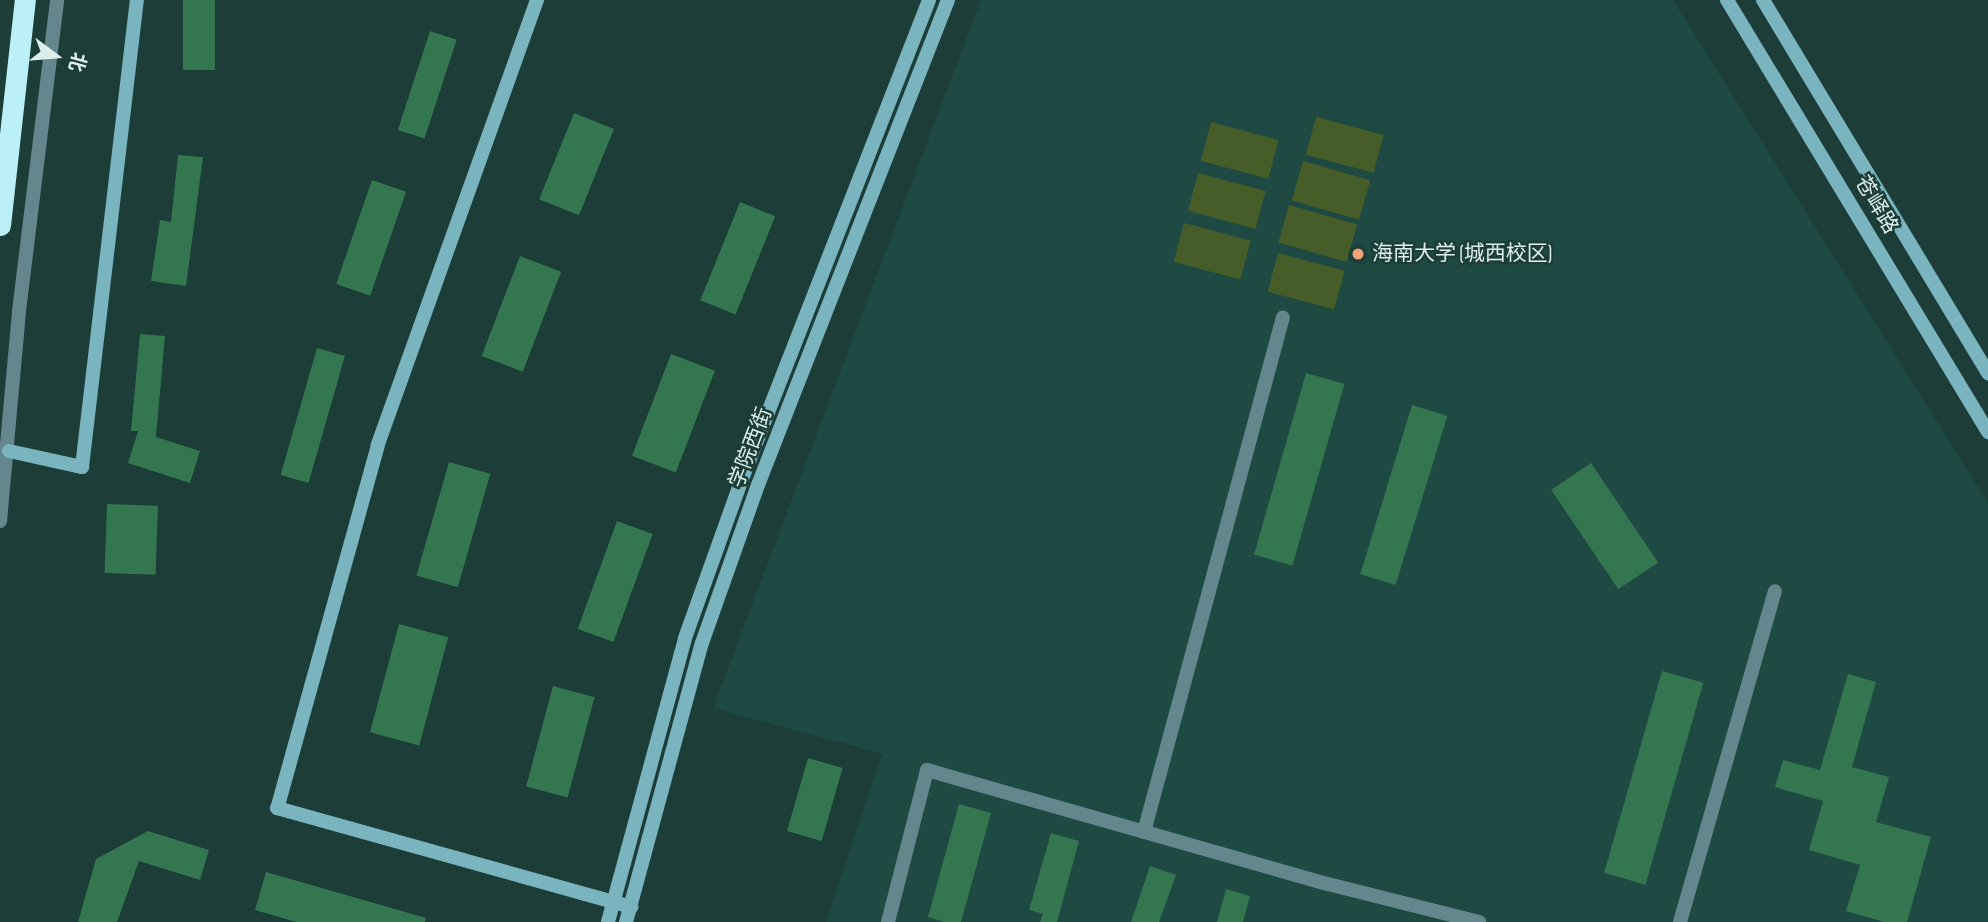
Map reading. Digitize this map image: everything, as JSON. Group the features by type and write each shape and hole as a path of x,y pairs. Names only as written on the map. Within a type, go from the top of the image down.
{"highway":[{"path":"0,225 25,0"}],"main road":[{"path":"9,451 82,467 137,0"},
{"path":"537,0 378,445 278,808 631,907"},
{"name":"学院西街","path":"608,922 690,625 741,479 929,0"},
{"name":"学院西街","path":"626,922 707,630 763,472 948,0"},
{"name":"苍峄路","path":"1727,0 1988,432"},
{"name":"苍峄路","path":"1763,0 1988,373"}],"street":[{"path":"0,521 9,451 19,311 57,0"},
{"path":"1144,832 1283,317"},
{"path":"1680,922 1774,591"},
{"path":"888,922 927,771 1479,922"}],"shaded area":[{"name":"海南大学 (城西校区)","path":"981,0 1673,0 1988,503 1988,922 826,922 882,754 713,708"}],"green space":[{"path":"1316,117 1384,135 1374,173 1306,155"},
{"path":"1211,122 1279,140 1268,179 1201,161"},
{"path":"1303,161 1370,180 1359,220 1292,200"},
{"path":"1198,173 1266,191 1256,229 1188,211"},
{"path":"1289,205 1357,225 1346,262 1278,242"},
{"path":"1184,223 1251,241 1240,279 1174,262"},
{"path":"1278,253 1345,271 1334,309 1268,292"}],"building":[{"path":"183,0 215,0 215,70 183,70"},
{"path":"430,31 457,40 424,139 398,130"},
{"path":"574,113 614,129 579,215 539,199"},
{"path":"178,155 203,157 186,286 151,281 160,220 171,222"},
{"path":"372,180 406,192 370,296 336,284"},
{"path":"740,202 775,216 736,315 700,300"},
{"path":"520,256 561,272 523,372 482,356"},
{"path":"140,334 165,336 156,437 200,451 190,483 128,463 138,431 131,431"},
{"path":"317,348 345,356 308,483 281,475"},
{"path":"671,354 715,371 676,473 632,456"},
{"path":"1306,373 1344,384 1292,566 1254,555"},
{"path":"1412,405 1447,416 1396,585 1360,574"},
{"path":"449,462 490,474 458,587 416,575"},
{"path":"1591,463 1658,562 1618,589 1551,490"},
{"path":"107,504 158,506 156,575 105,573"},
{"path":"617,521 653,534 613,642 578,629"},
{"path":"399,624 448,637 419,745 370,732"},
{"path":"1662,671 1703,683 1645,885 1604,873"},
{"path":"1848,674 1876,682 1852,767 1889,777 1876,822 1931,837 1907,922 1884,922 1846,911 1860,865 1809,850 1823,801 1775,787 1783,760 1820,770"},
{"path":"553,686 595,697 568,798 526,786"},
{"path":"808,758 843,768 822,841 787,831"},
{"path":"959,804 991,813 961,922 944,922 928,917"},
{"path":"148,831 209,850 200,880 139,861 117,922 78,922 96,859"},
{"path":"1051,833 1079,841 1057,922 1040,922 1043,914 1029,910"},
{"path":"1150,866 1176,875 1159,922 1131,922"},
{"path":"266,872 426,918 425,922 296,922 255,910"},
{"path":"1226,889 1250,896 1243,922 1217,922"}],"place":[{"name":"海南大学 (城西校区)","path":"1358,254"}]}
